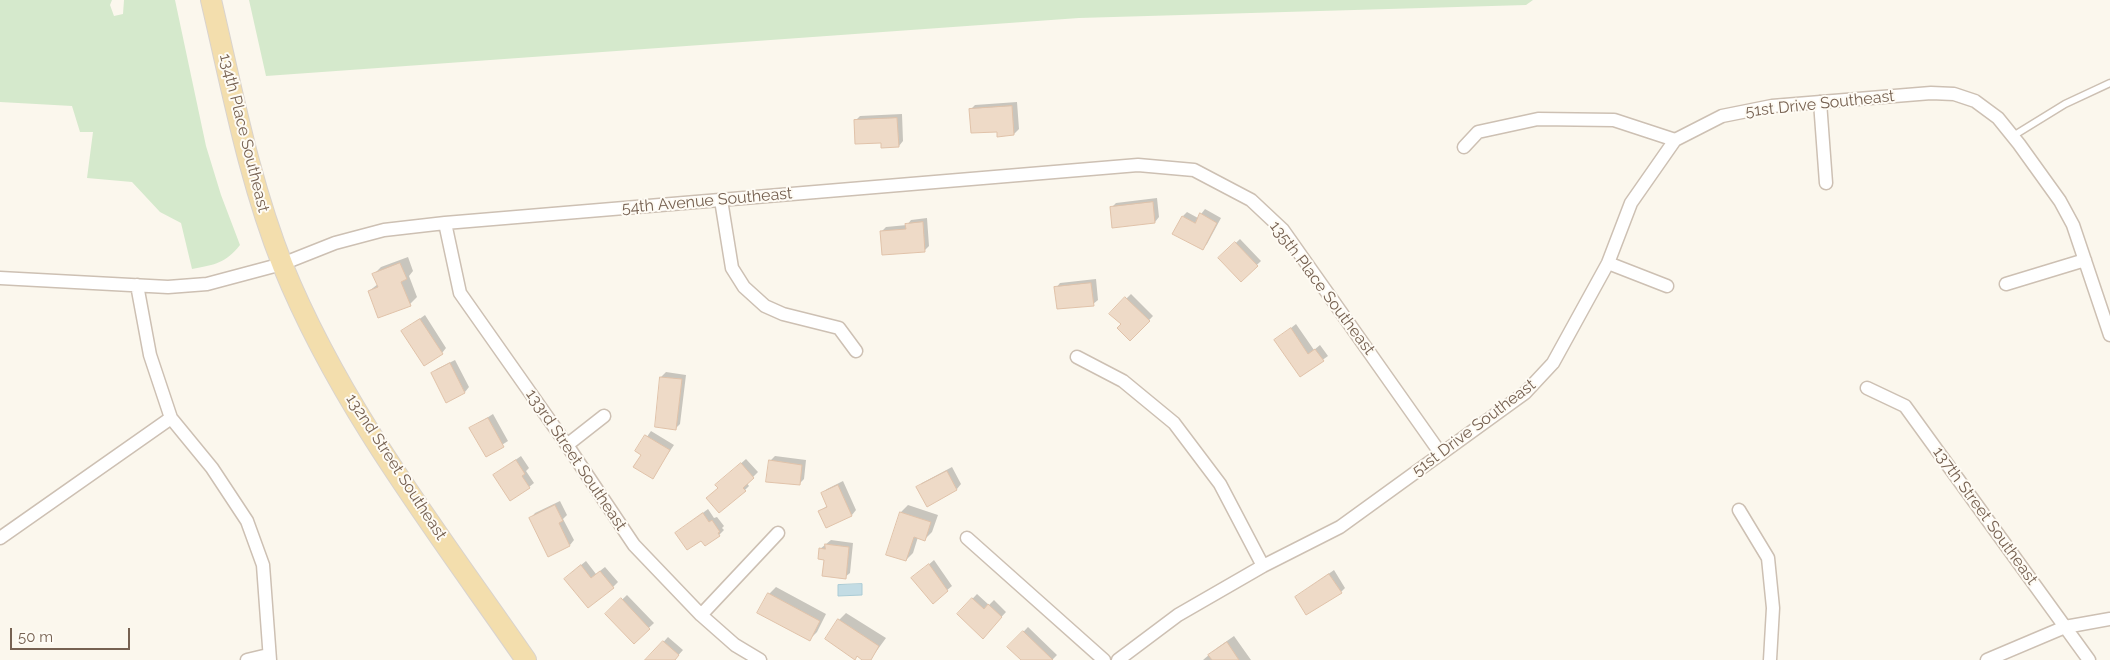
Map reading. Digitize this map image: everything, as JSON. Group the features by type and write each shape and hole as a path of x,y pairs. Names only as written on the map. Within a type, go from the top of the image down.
{"main road":[{"name":"134th Place Southeast","path":"211,0 260,200 282,264"},
{"name":"132nd Street Southeast","path":"282,264 298,301 329,361 382,452 526,660"}],"street":[{"name":"51st Drive Southeast","path":"1118,660 1178,615 1263,566 1340,527 1525,393 1553,363 1608,263 1631,203 1675,140 1722,116 1772,106 1930,93 1954,94 1974,101 1998,118 2060,201 2073,225 2110,335"},
{"path":"1820,102 1826,184"},
{"path":"1464,147 1478,132 1538,119 1614,120 1675,140"},
{"name":"54th Avenue Southeast","path":"0,278 168,287 207,284 282,264 335,243 384,230 445,223 1138,165"},
{"name":"135th Place Southeast","path":"1138,165 1194,170 1251,200 1283,230 1442,454"},
{"path":"721,200 732,268 744,287 765,306 783,314 839,328 856,351"},
{"name":"133rd Street Southeast","path":"445,223 460,293 567,445 634,545 701,615 735,645 760,660"},
{"path":"2006,284 2085,260"},
{"path":"1608,263 1667,286"},
{"path":"137,285 150,355 171,418 212,468 247,522 263,565 269,657 247,660"},
{"path":"1077,357 1124,381 1174,423 1220,484 1263,566"},
{"name":"137th Street Southeast","path":"1867,388 1905,406 2089,660"},
{"path":"567,445 604,416"},
{"path":"0,538 171,418"},
{"path":"1739,510 1768,558 1773,608 1770,660"},
{"path":"701,615 778,534"},
{"path":"967,538 1104,660"},
{"path":"1987,660 2066,627 2110,619"}],"lane":[{"path":"2013,136 2065,104 2110,83"}],"green space":[{"path":"0,0 112,0 110,5 114,16 123,14 124,0 175,0 206,146 221,195 240,245 230,256 219,262 192,269 181,223 160,212 132,182 87,178 93,132 80,132 72,106 0,102"},
{"path":"249,0 1533,0 1526,5 1079,18 266,76"}],"water":[{"path":"862,584 862,595 838,596 838,585"}],"building":[{"path":"1012,106 1014,135 997,137 997,132 971,133 969,109"},
{"path":"897,118 899,147 881,148 881,143 855,144 854,120"},
{"path":"1153,202 1155,223 1112,228 1110,207"},
{"path":"1200,213 1217,223 1203,250 1172,234 1182,216 1195,223"},
{"path":"923,222 925,252 882,255 880,231 906,229 905,224"},
{"path":"1235,242 1258,266 1241,282 1218,258"},
{"path":"400,263 407,279 401,282 411,306 378,318 368,291 378,287 372,274"},
{"path":"1091,283 1094,306 1057,309 1054,287"},
{"path":"1125,297 1150,321 1130,341 1117,328 1121,324 1109,314"},
{"path":"420,319 443,354 424,366 401,331"},
{"path":"1291,328 1308,354 1315,349 1324,361 1300,377 1274,340"},
{"path":"450,363 465,393 446,403 431,373"},
{"path":"660,377 682,379 676,430 655,427"},
{"path":"488,418 504,447 486,457 469,428"},
{"path":"645,435 670,450 653,479 633,467 641,455 635,451"},
{"path":"516,460 525,474 522,476 530,488 510,501 493,475"},
{"path":"769,460 802,465 800,485 766,482"},
{"path":"741,463 754,478 743,488 746,491 719,513 706,498 718,488 715,485"},
{"path":"947,471 957,490 927,507 916,487"},
{"path":"838,485 852,516 826,528 818,511 827,507 821,493"},
{"path":"555,505 563,521 559,523 570,546 548,557 529,518"},
{"path":"900,512 931,522 925,541 914,537 906,561 886,555"},
{"path":"703,513 709,522 712,520 720,532 718,533 720,536 705,546 701,541 687,550 675,533"},
{"path":"825,544 849,547 846,579 822,576 824,560 818,559 819,548 825,549"},
{"path":"929,564 948,591 933,604 911,578"},
{"path":"581,565 591,578 600,571 614,588 588,608 564,579"},
{"path":"1329,574 1342,593 1306,615 1295,597"},
{"path":"768,593 820,621 810,641 757,613"},
{"path":"621,598 650,629 634,644 605,614"},
{"path":"972,598 984,609 988,604 1002,617 983,639 957,614"},
{"path":"838,619 879,646 871,660 862,660 857,656 855,660 825,639"},
{"path":"1023,631 1053,660 1021,660 1007,647"},
{"path":"663,641 679,655 675,660 645,660"},
{"path":"1227,642 1239,660 1212,660 1208,655"}]}
